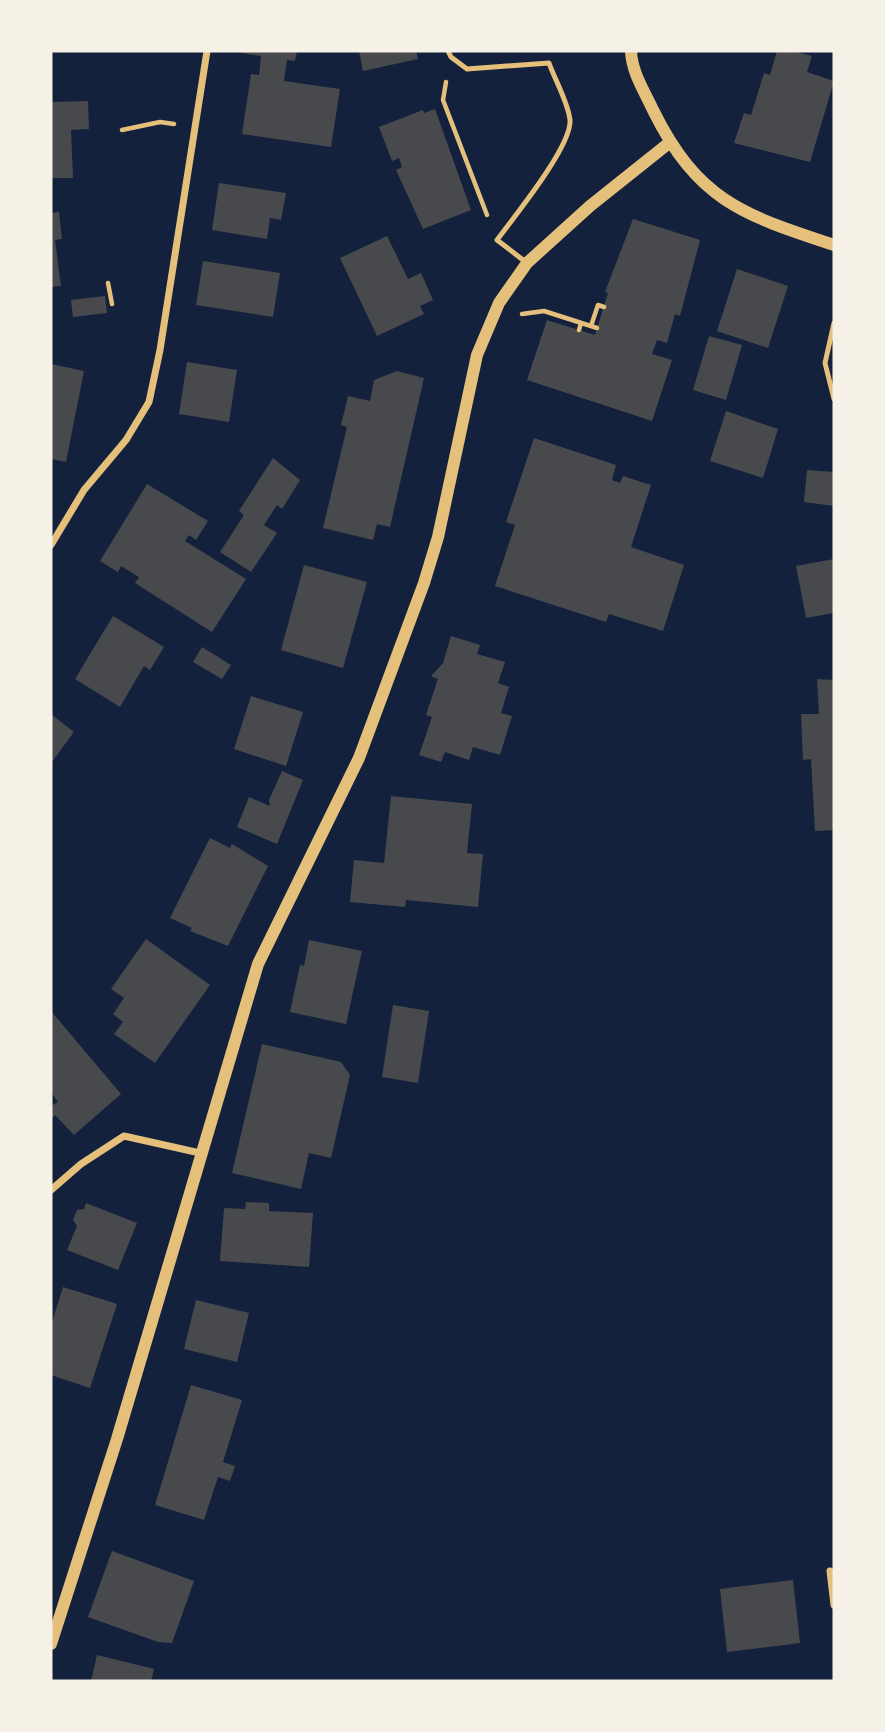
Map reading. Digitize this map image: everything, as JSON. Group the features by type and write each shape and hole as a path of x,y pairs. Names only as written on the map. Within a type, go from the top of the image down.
{"street":[{"path":"51,545 84,489 126,440 149,402 160,350 207,51"},
{"path":"631,51 632,67 670,143 713,193 758,220 834,245"},
{"path":"51,1644 117,1439 258,964 359,758 424,583 438,537 477,355 499,303 527,263 590,206 670,143"},
{"path":"51,1190 82,1164 124,1136 200,1153"},
{"path":"830,1571 834,1605"}],"lane":[{"path":"450,54 467,69 549,63 570,120 564,144 496,240 527,263"},
{"path":"834,323 825,363 834,400"}],"path":[{"path":"450,54 443,100 496,240"},
{"path":"122,130 160,122 195,126"},
{"path":"108,283 112,304"},
{"path":"499,303 526,315 544,311 594,327 598,305 604,307"},
{"path":"579,330 581,323"}],"building":[{"path":"241,51 297,51 295,61 287,60 284,81 340,89 331,147 242,134 251,74 259,75 261,56"},
{"path":"359,51 416,51 418,59 363,71"},
{"path":"777,51 793,51 812,56 807,72 834,81 810,162 734,143 744,113 751,115 764,73 770,75"},
{"path":"88,101 89,129 71,130 73,178 51,178 51,102"},
{"path":"435,109 471,210 423,229 396,170 402,167 399,158 392,161 379,127 423,110 424,113"},
{"path":"219,183 286,193 281,220 270,218 267,239 212,230"},
{"path":"59,212 62,239 55,240 61,286 51,287 51,213"},
{"path":"633,219 700,240 680,316 675,314 667,343 657,340 652,354 672,360 652,421 527,380 547,320 595,335 608,293 605,292"},
{"path":"387,236 408,279 421,273 433,300 420,306 424,314 377,336 340,258"},
{"path":"203,261 280,273 273,317 196,305"},
{"path":"737,269 788,286 768,348 717,331"},
{"path":"105,296 107,313 73,317 71,300"},
{"path":"709,336 742,345 726,400 693,390"},
{"path":"187,362 237,370 229,422 179,414"},
{"path":"51,364 84,371 66,462 51,459"},
{"path":"397,371 424,378 390,527 377,524 373,540 323,528 347,427 341,425 348,396 370,401 374,380"},
{"path":"726,411 778,429 763,478 710,461"},
{"path":"534,438 616,465 612,480 620,483 623,476 651,485 631,547 684,565 663,631 609,614 606,622 495,586 515,525 506,522"},
{"path":"273,458 300,480 282,509 277,505 264,525 277,533 251,572 220,552 244,515 239,511"},
{"path":"807,470 834,472 834,506 804,502"},
{"path":"147,484 208,521 196,540 189,535 185,541 246,579 212,632 135,583 139,577 121,566 118,572 100,561"},
{"path":"834,559 834,613 806,618 796,566"},
{"path":"304,565 367,582 343,668 281,650"},
{"path":"113,616 164,647 150,670 144,666 120,707 75,679"},
{"path":"451,636 480,645 477,654 505,662 498,683 509,687 501,713 512,716 500,755 473,747 469,760 445,752 441,762 419,755 432,717 426,715 438,679 431,676 443,663"},
{"path":"202,647 231,665 222,679 193,662"},
{"path":"817,679 834,680 834,830 815,831 811,759 803,760 801,714 819,714"},
{"path":"251,696 303,712 286,766 234,749"},
{"path":"51,714 74,732 51,763"},
{"path":"282,771 303,780 277,844 237,827 249,797 270,806 269,800"},
{"path":"391,796 472,804 467,853 483,854 478,907 406,900 405,907 350,902 354,860 384,863"},
{"path":"210,838 230,848 232,844 268,866 228,946 190,931 192,928 170,918"},
{"path":"146,939 210,985 155,1063 114,1034 123,1022 113,1014 124,998 111,989"},
{"path":"309,940 362,951 346,1024 290,1012 300,965 304,966"},
{"path":"393,1005 429,1011 418,1083 382,1077"},
{"path":"51,1011 121,1094 74,1135 55,1115 51,1120 51,1106 58,1102 51,1092"},
{"path":"262,1044 341,1062 350,1075 331,1158 309,1153 301,1189 232,1173"},
{"path":"246,1202 269,1203 269,1211 313,1213 309,1267 220,1261 224,1208 245,1209"},
{"path":"86,1203 137,1223 118,1270 67,1250 77,1226 73,1220 77,1210 84,1209"},
{"path":"63,1287 117,1304 90,1388 51,1375 51,1325"},
{"path":"196,1300 249,1313 237,1362 184,1349"},
{"path":"191,1385 242,1400 223,1462 235,1466 230,1481 218,1477 204,1520 155,1505"},
{"path":"112,1551 194,1581 172,1643 158,1642 88,1617"},
{"path":"793,1580 800,1643 727,1652 720,1589"},
{"path":"97,1655 154,1669 151,1681 91,1681"}]}
